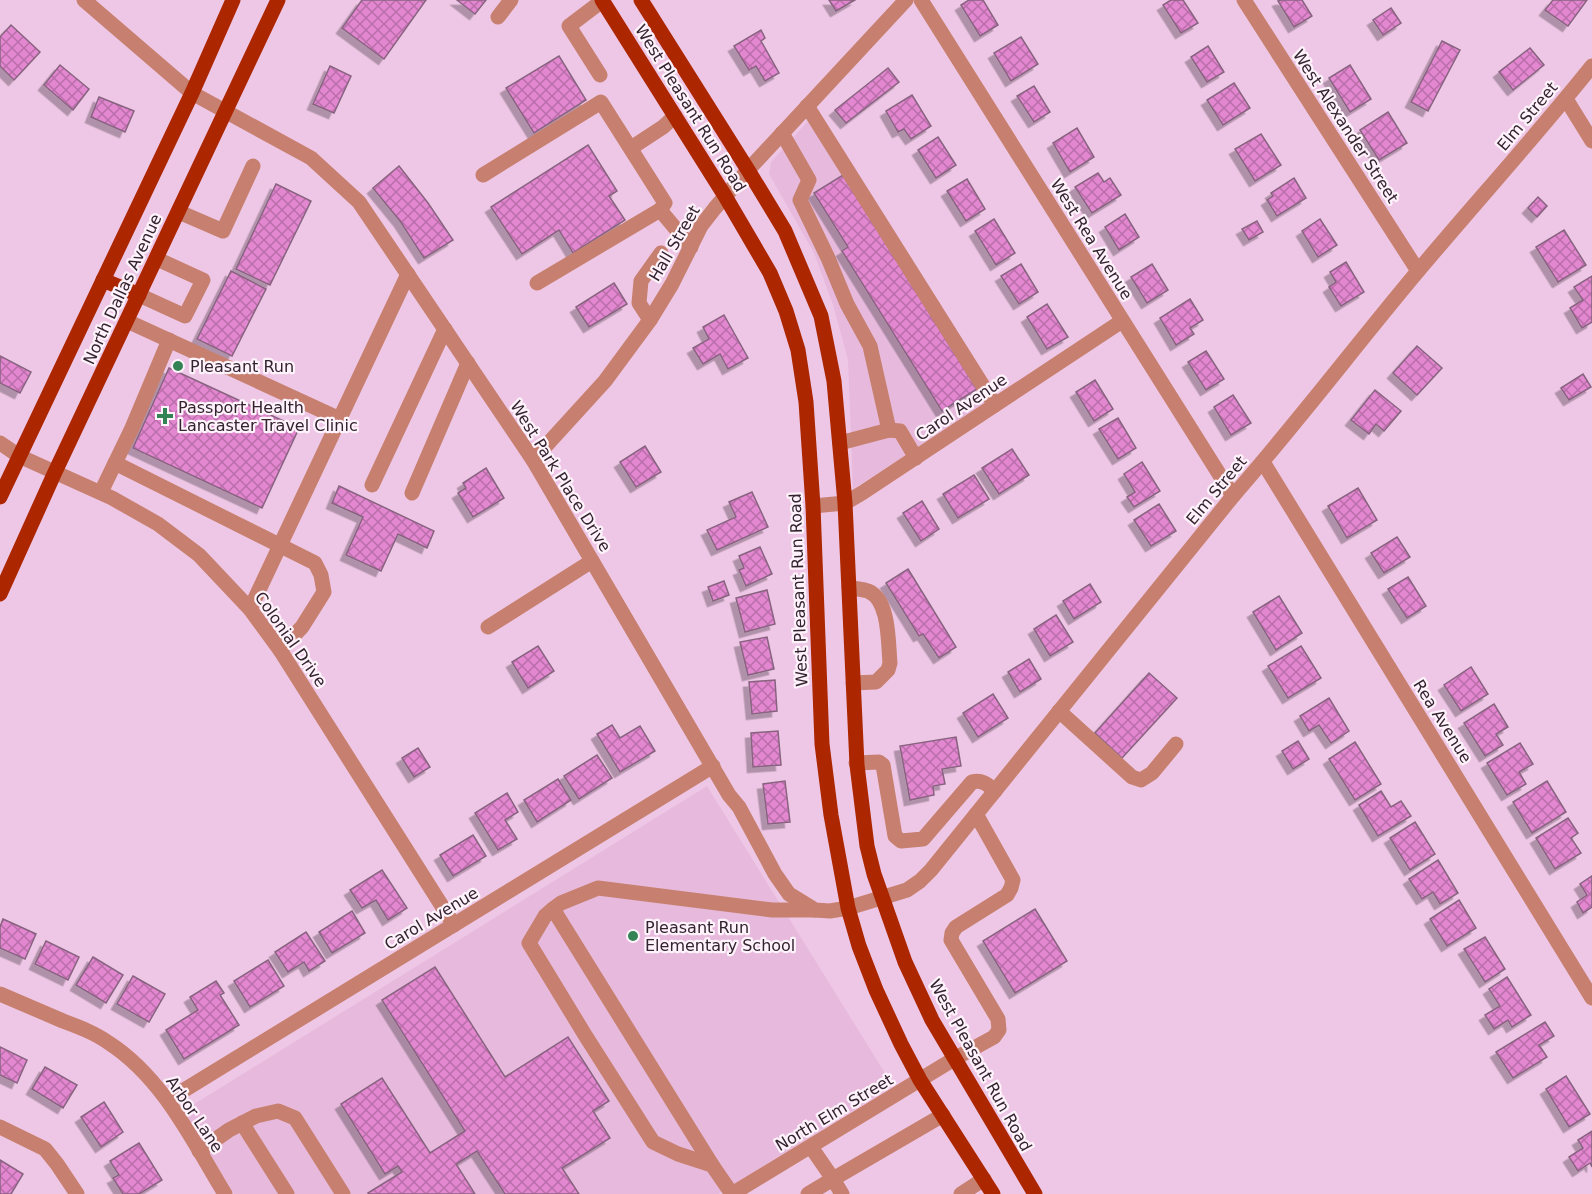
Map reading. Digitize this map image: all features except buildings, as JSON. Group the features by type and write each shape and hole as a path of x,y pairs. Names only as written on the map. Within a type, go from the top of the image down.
{"main road":[{"name":"North Dallas Avenue","path":"0,497 192,93 233,0"},
{"name":"North Dallas Avenue","path":"0,594 55,472 278,0"},
{"name":"West Pleasant Run Road","path":"641,0 785,231 821,316 834,381 840,443 845,503 856,763 867,846 881,898 910,974 932,1020 1035,1194"},
{"name":"West Pleasant Run Road","path":"602,1 725,196 770,273 786,310 798,350 806,402 813,506 822,744 831,815 848,908 859,946 876,990 901,1044 920,1080 993,1194"},
{"path":"103,280 139,296"}],"street":[{"name":"West Park Place Drive","path":"84,0 192,93 311,158 359,202 533,460 729,795 740,807 775,874 789,894 815,910"},
{"path":"498,17 511,0"},
{"name":"Hall Street","path":"533,460 605,381 650,320 672,284 701,226 725,196 906,0"},
{"name":"West Rea Avenue","path":"921,0 1233,496"},
{"name":"West Alexander Street","path":"1244,0 1418,271"},
{"path":"600,75 569,26 602,1"},
{"name":"Elm Street","path":"848,908 907,890 931,870 1233,496 1418,271 1592,66"},
{"path":"1566,99 1592,141"},
{"path":"483,175 601,102 665,203 660,210 537,284"},
{"path":"807,106 995,405"},
{"path":"631,148 663,127 675,116"},
{"path":"782,133 809,180 800,200 847,304 870,346 889,430"},
{"path":"179,212 223,231 253,166"},
{"path":"660,210 691,247"},
{"path":"650,320 639,303 641,281 661,254"},
{"path":"139,296 185,316 203,280 157,259"},
{"path":"648,272 672,284"},
{"path":"250,609 408,274"},
{"path":"127,321 340,419"},
{"name":"Carol Avenue","path":"813,506 845,503 1122,321"},
{"path":"372,485 446,329"},
{"path":"101,492 132,428 169,340"},
{"path":"412,493 468,363"},
{"path":"840,443 889,430 900,431 916,458"},
{"name":"Colonial Drive","path":"0,443 19,456 101,492 158,524 199,555 250,609 280,650 454,925"},
{"name":"Rea Avenue","path":"1263,462 1592,998"},
{"path":"115,463 315,563 321,575 324,592 302,627 280,650"},
{"path":"488,627 592,561"},
{"path":"849,587 870,592 879,602 886,616 890,663 888,670 876,682 853,683"},
{"path":"1059,711 1132,777 1142,780 1152,773 1176,744"},
{"path":"856,763 879,762 883,765 895,836 901,841 922,839 943,855"},
{"name":"Carol Avenue","path":"168,1101 713,766"},
{"path":"922,839 972,782 977,780 984,782 995,791"},
{"name":"North Elm Street","path":"732,1194 994,1037 999,1030 998,1019 951,940 956,927 1006,895 1013,880 976,814"},
{"path":"712,1165 678,1154 653,1142 529,944 545,916 553,909 561,903 598,888 772,910 830,911 848,908"},
{"path":"553,909 732,1194"},
{"name":"Arbor Lane","path":"0,994 86,1030 108,1042 132,1060 168,1101 225,1194"},
{"path":"199,1150 229,1130 256,1116 278,1111 295,1118 343,1194"},
{"path":"808,1194 943,1115"},
{"path":"242,1123 287,1194"},
{"path":"0,1127 45,1149 77,1194"},
{"path":"810,1147 842,1194"},
{"path":"961,1194 984,1179"}],"shaded area":[{"path":"818,110 998,396 853,489 848,360 833,305 814,253 769,174 771,162"},
{"name":"Pleasant Run Elementary School","path":"707,786 893,1086 718,1194 234,1194 183,1111"}],"place":[{"name":"Pleasant Run","path":"178,366"},
{"name":"Passport Health Lancaster Travel Clinic","path":"165,416"},
{"name":"Pleasant Run Elementary School","path":"633,936"}]}
